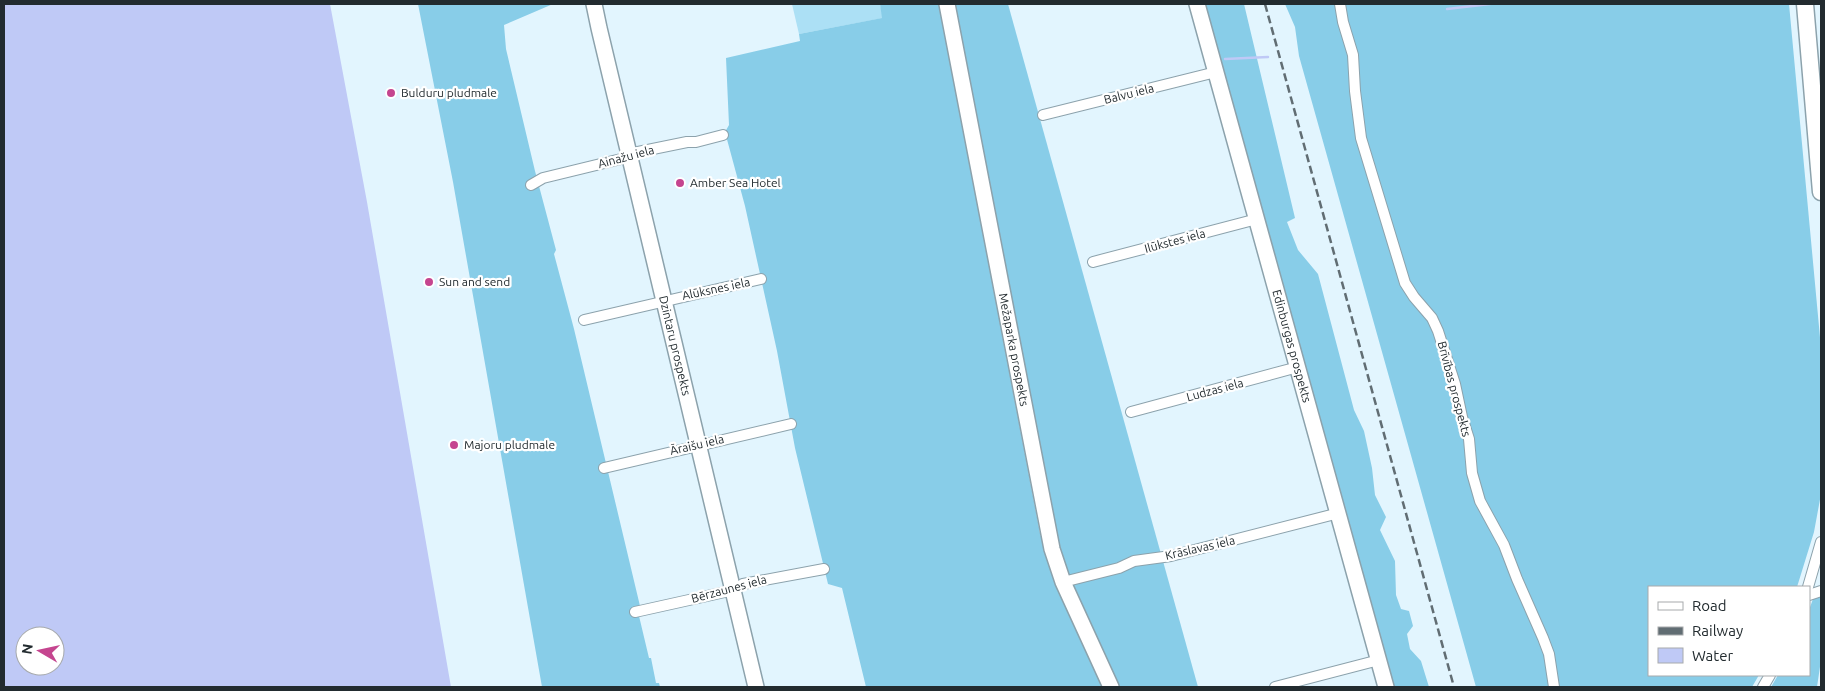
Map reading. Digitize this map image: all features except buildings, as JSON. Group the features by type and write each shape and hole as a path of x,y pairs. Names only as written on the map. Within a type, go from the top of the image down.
{"main road":[{"path":"1805,4 1821,192"}],"street":[{"name":"Dzintaru prospekts","path":"594,4 756,687"},
{"name":"Mežaparka prospekts","path":"947,4 1052,549 1063,582 1111,687"},
{"name":"Edinburgas prospekts","path":"1198,4 1386,687"},
{"name":"Brīvības prospekts","path":"1340,4 1343,22 1353,55 1361,138 1405,283 1432,318 1438,331 1455,384 1469,439 1472,473 1480,501 1504,545 1544,638 1554,687"},
{"name":"Balvu iela","path":"1043,115 1216,72"},
{"name":"Ainažu iela","path":"531,185 543,178 638,152 687,142 696,142 723,135"},
{"name":"Ilūkstes iela","path":"1093,262 1257,219"},
{"name":"Alūksnes iela","path":"584,320 761,279"},
{"name":"Ludzas iela","path":"1131,412 1298,367"},
{"name":"Āraišu iela","path":"604,468 791,424"},
{"name":"Krāslavas iela","path":"1063,582 1119,568 1134,561 1171,556 1221,544 1338,512"},
{"path":"1808,586 1821,542"},
{"name":"Bērzaunes iela","path":"635,612 734,590 743,584 824,569"},
{"path":"1275,687 1379,660"},
{"path":"1763,687 1769,676"}],"shaded area":[{"path":"418,4 553,4 504,25 506,49 556,250 554,254 574,329 640,606 639,616 649,658 651,658 656,683 659,683 660,687 542,687 453,182"},
{"path":"792,4 880,4 883,18 799,34"},
{"path":"880,4 939,4 1040,533 1049,566 1102,687 866,687 842,588 828,584 795,448 777,351 745,206 725,132 729,125 726,58 800,41 799,34 882,18"},
{"path":"955,4 1008,4 1198,687 1119,687 1070,583 1050,518"},
{"path":"1203,4 1244,4 1295,218 1287,222 1298,250 1318,274 1354,410 1364,431 1372,468 1375,495 1386,517 1380,530 1395,561 1396,595 1401,609 1409,611 1413,626 1407,634 1410,649 1421,661 1429,687 1393,687"},
{"path":"1285,4 1789,4 1821,348 1821,494 1814,532 1797,586 1648,586 1648,676 1758,676 1752,687 1476,687 1299,56 1295,27"},
{"path":"1821,595 1821,660 1817,687 1771,687 1777,676 1810,676 1810,607 1813,599"}],"water":[{"path":"4,4 330,4 367,202 451,687 4,687"}],"waterway":[{"path":"1447,9 1490,4"},
{"path":"1225,59 1268,57"}],"railway":[{"path":"1265,4 1454,687"}],"place":[{"name":"Bulduru pludmale","path":"391,93"},
{"name":"Amber Sea Hotel","path":"680,183"},
{"name":"Sun and send","path":"429,282"},
{"name":"Majoru pludmale","path":"454,445"}]}
